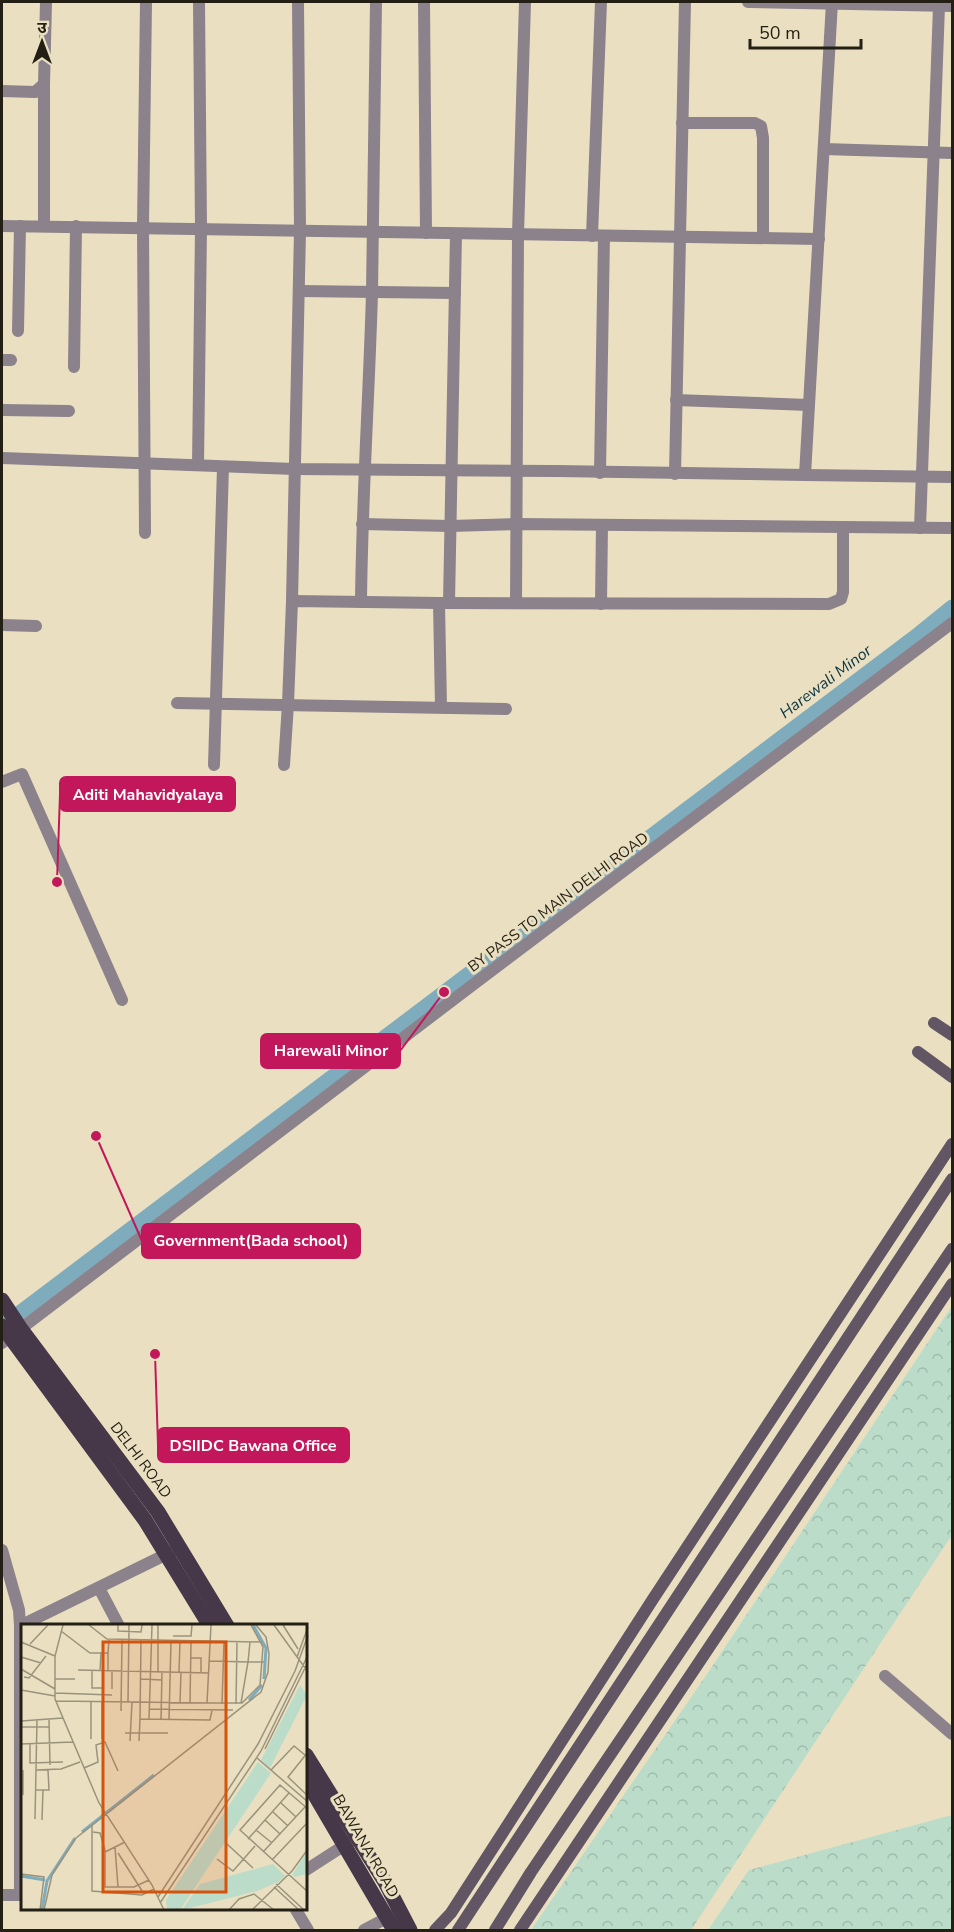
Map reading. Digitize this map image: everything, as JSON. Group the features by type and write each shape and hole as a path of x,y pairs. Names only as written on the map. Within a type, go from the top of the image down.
{"main road":[{"path":"934,1023 952,1035"},
{"path":"918,1052 952,1077"},
{"path":"435,1930 451,1912 952,1144"},
{"path":"458,1930 952,1179"},
{"path":"495,1930 531,1872 952,1249"},
{"path":"520,1930 952,1284"},
{"path":"2,1300 9,1331"},
{"name":"DELHI ROAD","path":"9,1331 127,1483 158,1512 173,1551 225,1624"},
{"path":"173,1551 209,1624"},
{"path":"308,1759 351,1841 385,1882 394,1920 410,1930"},
{"name":"BAWANA ROAD","path":"308,1783 351,1841"}],"street":[{"path":"44,226 46,2"},
{"path":"145,533 143,227 146,2"},
{"path":"198,465 201,228 199,2"},
{"path":"284,765 288,705 299,291 298,2"},
{"path":"361,602 372,291 376,2"},
{"path":"424,2 426,234"},
{"path":"516,603 518,234 525,2"},
{"path":"600,473 598,236 601,2"},
{"path":"675,474 685,2"},
{"path":"748,2 952,6"},
{"path":"805,476 832,2"},
{"path":"920,528 939,6"},
{"path":"2,91 35,93 44,84"},
{"path":"682,123 755,123 762,126 763,238"},
{"path":"824,149 952,153"},
{"path":"2,226 819,239"},
{"path":"18,331 20,226"},
{"path":"74,367 76,226"},
{"path":"441,707 444,603 450,526 456,234"},
{"path":"299,291 455,293"},
{"path":"676,400 809,405"},
{"path":"2,410 69,411"},
{"path":"2,458 295,469 952,477"},
{"path":"214,765 224,467"},
{"path":"362,524 952,528"},
{"path":"601,604 602,525"},
{"path":"291,601 829,604 841,599 843,592 843,527"},
{"name":"BY PASS TO MAIN DELHI ROAD","path":"9,1331 952,623"},
{"path":"2,625 36,626"},
{"path":"177,703 506,709"},
{"path":"2,782 22,774 122,1000"},
{"path":"2,1550 20,1626 21,1895 2,1895"},
{"path":"24,1624 173,1551"},
{"path":"99,1588 118,1624"},
{"path":"885,1676 952,1734"},
{"path":"308,1868 351,1841"},
{"path":"297,1911 308,1930"},
{"path":"364,1930 394,1920"}],"green space":[{"path":"952,1306 952,1535 691,1930 531,1930 705,1677"},
{"path":"952,1815 952,1930 708,1930 749,1870"}],"waterway":[{"name":"Harewali Minor","path":"5,1324 952,607"}],"place":[{"name":"Aditi Mahavidyalaya","path":"57,882"},
{"name":"Harewali Minor","path":"444,992"},
{"name":"Government(Bada school)","path":"96,1136"},
{"name":"DSIIDC Bawana Office","path":"155,1354"}]}
